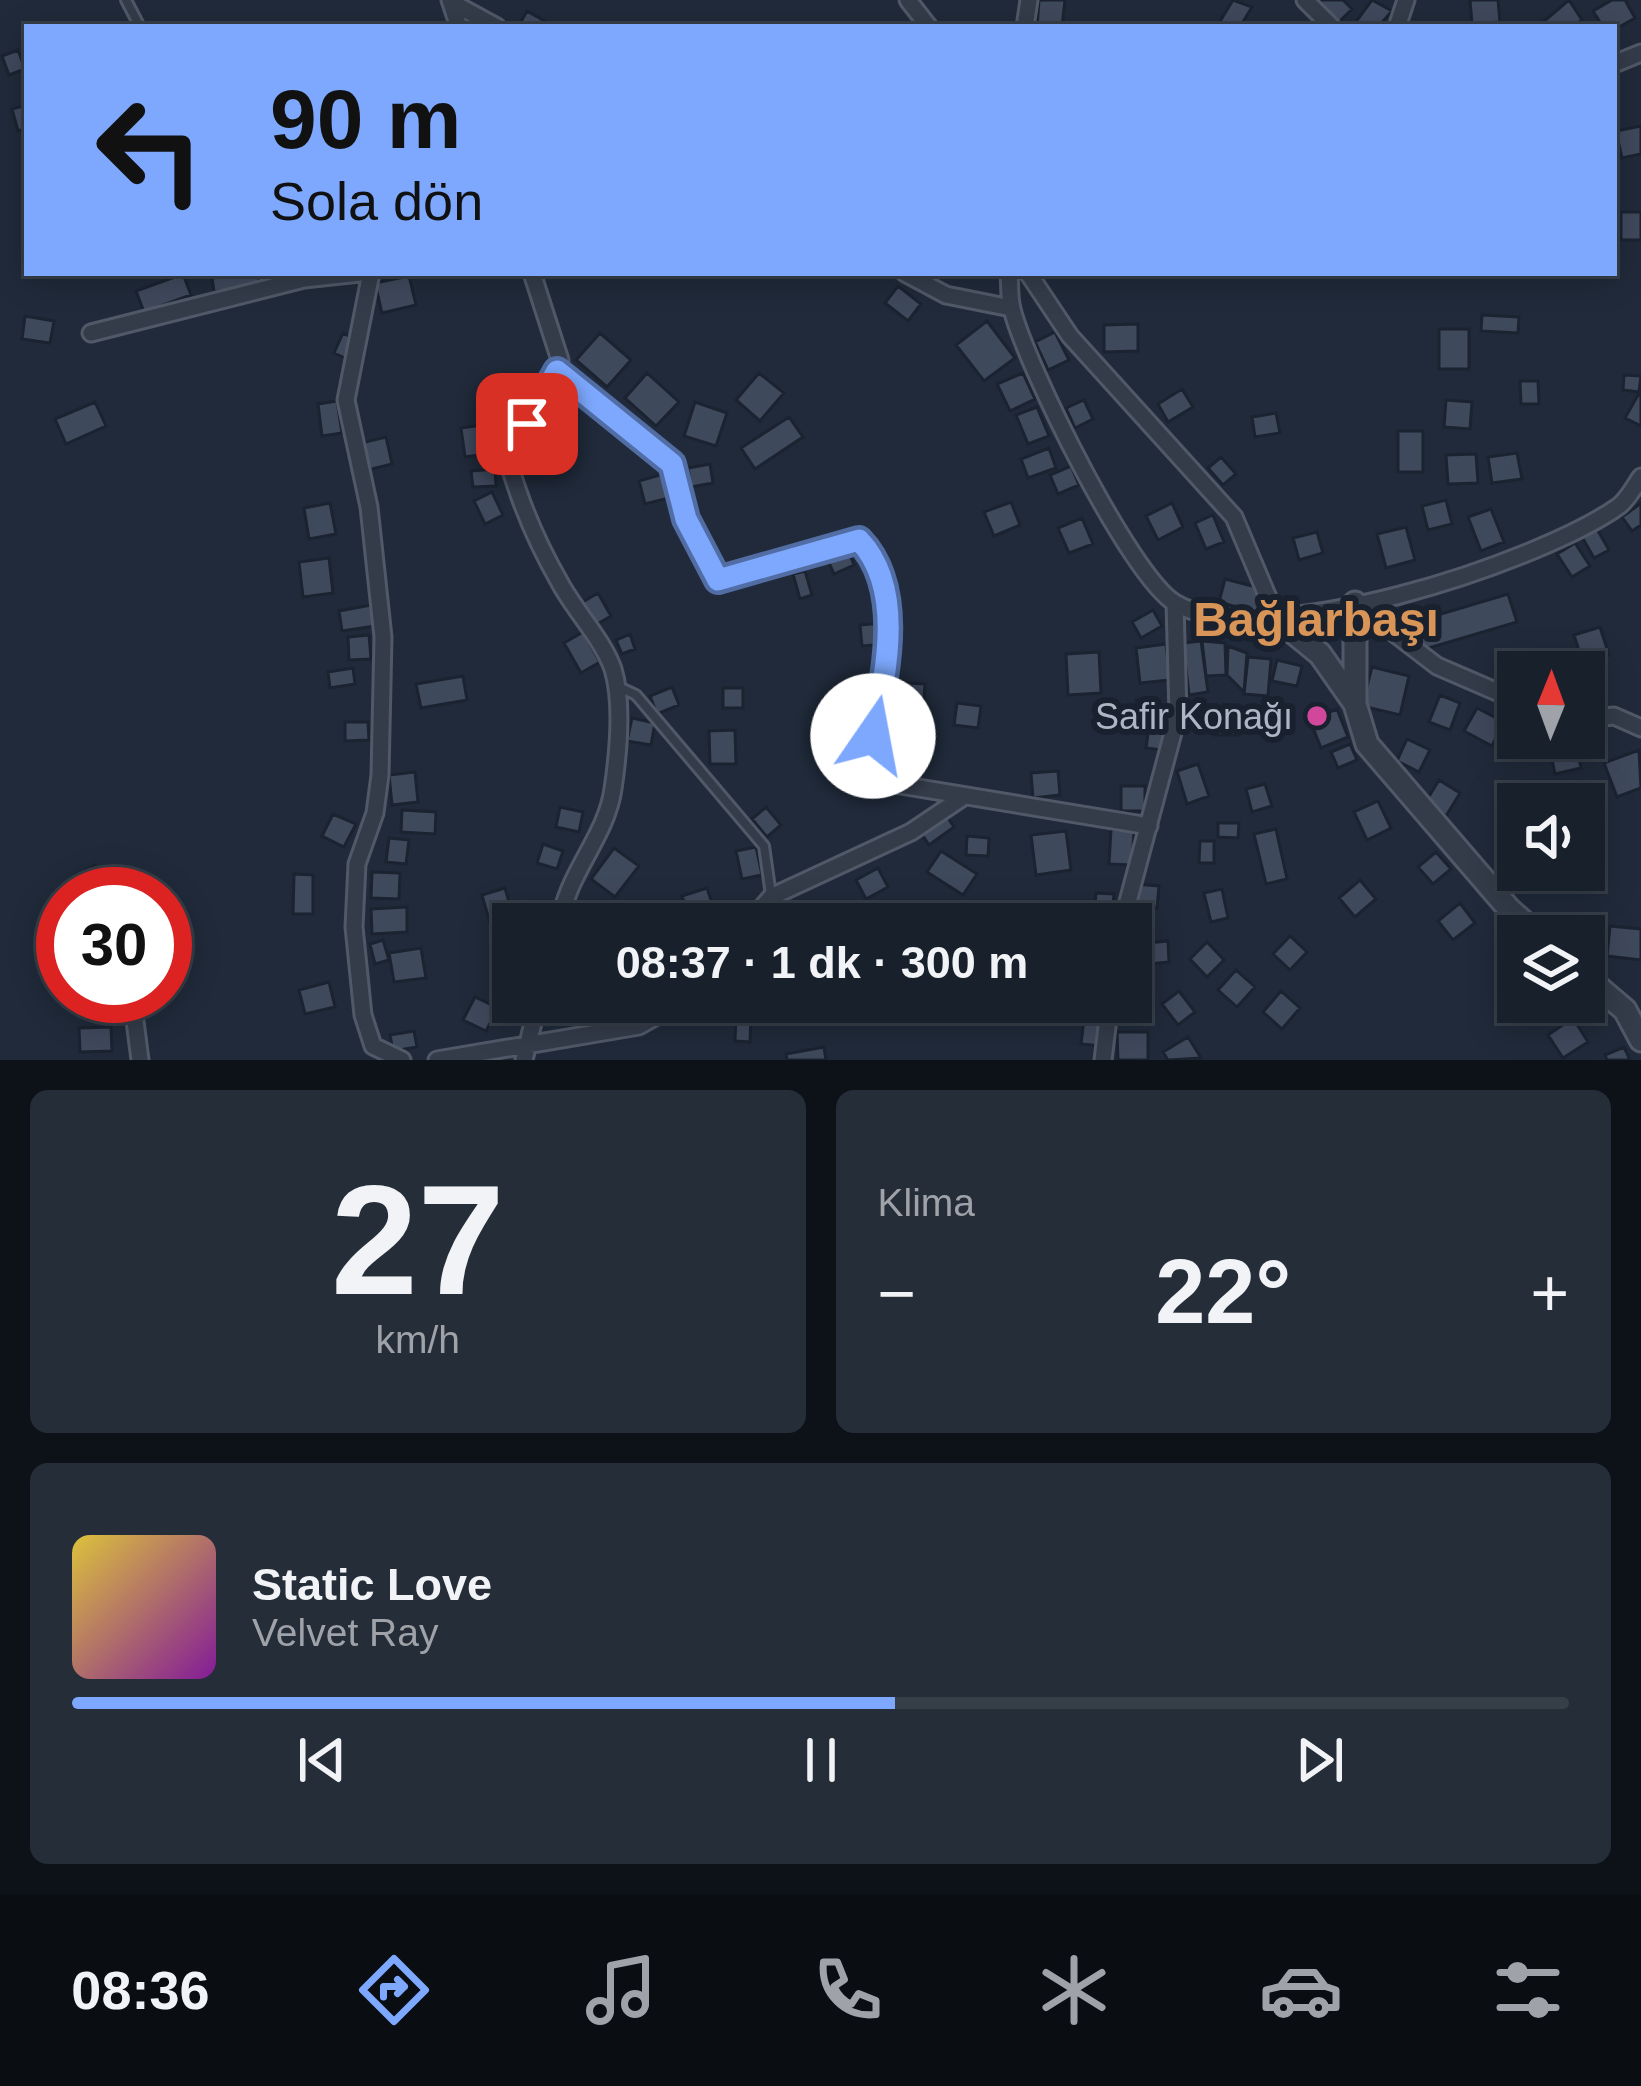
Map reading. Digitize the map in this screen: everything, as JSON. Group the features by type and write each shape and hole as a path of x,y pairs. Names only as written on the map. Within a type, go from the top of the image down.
{"street":[{"path":"908,0 927,24"},
{"path":"1305,0 1329,24"},
{"path":"450,1 492,24"},
{"path":"91,333 283,278 314,276"},
{"path":"370,276 346,400 378,569 381,729 375,812 358,865 354,927 363,1015 373,1046 402,1060"},
{"path":"533,276 560,360 507,456 518,496 559,583 613,669 614,685 613,791 603,824 562,903"},
{"path":"911,276 946,295 1011,308"},
{"path":"1010,276 1011,308 1052,404 1140,570 1174,603 1201,612 1277,620 1435,586 1516,559 1622,505 1641,478"},
{"path":"1030,276 1070,336 1234,517 1277,620 1320,654 1355,704"},
{"path":"557,371 672,464 686,519 718,580 859,540 877,558 890,651 864,779 1149,826"},
{"path":"1128,903 1178,714 1174,603"},
{"path":"1354,603 1437,666 1497,692"},
{"path":"1354,603 1355,704 1367,744 1515,915"},
{"path":"1605,717 1641,728"},
{"path":"766,903 911,832 963,797"},
{"path":"1605,989 1633,1008 1641,1040"},
{"path":"134,1023 140,1060"},
{"path":"437,1060 526,1051 644,1023"},
{"path":"1103,1060 1107,1023"}],"lane":[{"path":"614,685 636,695 734,805 764,847 771,897"}],"building":[{"path":"1039,0 1065,0 1062,24 1037,24"},
{"path":"1233,0 1252,7 1242,24 1219,23"},
{"path":"1317,0 1343,0 1352,9 1339,22"},
{"path":"1372,0 1392,11 1381,24 1354,24"},
{"path":"1470,0 1498,0 1500,22 1472,24"},
{"path":"1569,0 1582,20 1576,24 1541,24"},
{"path":"1612,0 1625,0 1635,18 1617,28 1617,24 1601,24 1593,11"},
{"path":"527,11 550,24 520,24"},
{"path":"18,50 24,69 9,75 2,56"},
{"path":"24,106 24,129 18,131 12,109"},
{"path":"1641,126 1641,154 1622,158 1617,131"},
{"path":"1621,212 1641,212 1641,240 1621,240"},
{"path":"184,276 191,295 144,312 136,291"},
{"path":"258,276 260,285 214,292 212,278"},
{"path":"409,276 416,305 382,313 375,283"},
{"path":"898,286 921,304 908,321 885,303"},
{"path":"1482,315 1519,317 1518,333 1481,331"},
{"path":"25,316 54,321 50,343 22,339"},
{"path":"987,321 1015,358 984,381 956,345"},
{"path":"1138,324 1138,351 1104,352 1104,325"},
{"path":"1439,329 1469,329 1469,369 1439,369"},
{"path":"1055,332 1069,360 1048,370 1035,342"},
{"path":"343,333 356,340 347,359 334,353"},
{"path":"600,333 631,360 607,387 576,360"},
{"path":"647,373 679,402 656,426 625,398"},
{"path":"759,373 784,393 760,421 736,400"},
{"path":"1023,373 1035,399 1010,411 997,384"},
{"path":"1624,375 1641,376 1639,392 1623,390"},
{"path":"1520,381 1538,381 1539,404 1521,404"},
{"path":"1182,389 1193,407 1168,422 1158,404"},
{"path":"1641,396 1641,426 1625,418"},
{"path":"1084,400 1093,419 1075,428 1066,408"},
{"path":"1446,400 1472,402 1470,429 1444,427"},
{"path":"337,401 342,433 322,436 318,404"},
{"path":"95,402 106,426 66,444 55,419"},
{"path":"695,402 727,413 716,446 684,436"},
{"path":"1037,407 1049,436 1028,444 1016,415"},
{"path":"1276,413 1280,433 1255,437 1252,417"},
{"path":"789,417 803,437 755,469 741,448"},
{"path":"489,424 493,453 465,457 461,428"},
{"path":"1398,431 1423,431 1423,472 1398,472"},
{"path":"386,437 392,464 368,470 361,443"},
{"path":"1049,448 1056,468 1028,478 1021,459"},
{"path":"1517,453 1522,479 1492,483 1488,457"},
{"path":"1476,454 1478,483 1448,484 1446,455"},
{"path":"1221,457 1236,474 1223,485 1208,468"},
{"path":"710,464 713,483 691,487 688,468"},
{"path":"1071,466 1079,485 1058,494 1050,475"},
{"path":"495,469 496,486 473,487 471,471"},
{"path":"663,474 669,498 645,504 639,481"},
{"path":"492,492 503,515 485,524 474,501"},
{"path":"1446,500 1452,524 1428,530 1422,506"},
{"path":"1011,502 1020,525 994,536 984,512"},
{"path":"330,503 336,534 309,539 304,508"},
{"path":"1172,503 1183,527 1158,540 1146,516"},
{"path":"1641,503 1641,525 1632,531 1622,517"},
{"path":"1491,509 1504,542 1481,551 1468,517"},
{"path":"1213,515 1224,542 1206,549 1195,523"},
{"path":"1082,518 1093,544 1069,553 1058,528"},
{"path":"1406,527 1415,560 1386,568 1377,534"},
{"path":"1597,529 1609,550 1594,558 1582,537"},
{"path":"1317,532 1323,553 1299,560 1293,538"},
{"path":"1575,543 1590,566 1572,577 1557,554"},
{"path":"847,547 854,565 834,574 826,556"},
{"path":"329,558 333,593 303,597 299,562"},
{"path":"805,571 812,595 800,599 793,574"},
{"path":"1225,579 1264,589 1258,613 1219,602"},
{"path":"598,593 611,616 594,626 581,603"},
{"path":"1508,594 1517,622 1422,650 1414,622"},
{"path":"371,605 375,626 342,631 339,611"},
{"path":"1153,610 1162,626 1141,638 1132,622"},
{"path":"883,623 885,644 862,646 860,625"},
{"path":"1600,627 1609,655 1579,651 1574,635"},
{"path":"583,632 600,662 581,673 564,643"},
{"path":"630,634 635,649 622,654 616,640"},
{"path":"369,635 371,659 349,660 348,637"},
{"path":"1201,641 1208,692 1189,695 1183,643"},
{"path":"1202,641 1225,643 1226,675 1206,676"},
{"path":"1166,644 1170,680 1140,683 1136,648"},
{"path":"1228,646 1247,653 1244,692 1227,675"},
{"path":"1099,652 1101,693 1068,695 1066,654"},
{"path":"1248,657 1271,659 1268,696 1244,694"},
{"path":"1277,660 1302,666 1297,686 1272,681"},
{"path":"1372,667 1409,676 1400,715 1362,706"},
{"path":"353,668 355,684 330,688 328,672"},
{"path":"463,676 467,700 421,708 416,684"},
{"path":"889,682 925,684 924,699 889,698"},
{"path":"672,687 679,705 657,714 650,696"},
{"path":"723,688 743,688 743,708 723,708"},
{"path":"1440,695 1460,703 1450,730 1429,722"},
{"path":"1136,700 1160,701 1159,721 1135,720"},
{"path":"957,703 981,706 978,728 954,725"},
{"path":"1214,708 1239,708 1239,735 1214,735"},
{"path":"1477,708 1497,718 1492,746 1464,731"},
{"path":"1337,709 1348,737 1321,748 1310,720"},
{"path":"632,718 655,723 651,745 627,741"},
{"path":"345,722 368,722 369,740 345,741"},
{"path":"1149,727 1165,729 1162,750 1146,748"},
{"path":"735,730 736,764 710,764 709,731"},
{"path":"1407,739 1430,750 1419,772 1397,761"},
{"path":"1350,744 1357,760 1338,768 1331,752"},
{"path":"1639,750 1641,788 1617,797 1604,763"},
{"path":"876,755 898,759 894,780 872,775"},
{"path":"1552,759 1579,759 1581,768 1555,774"},
{"path":"1198,764 1209,796 1187,804 1177,771"},
{"path":"1058,771 1060,795 1033,798 1031,773"},
{"path":"415,772 418,802 392,805 389,775"},
{"path":"1439,780 1460,793 1446,816 1425,803"},
{"path":"1265,784 1272,806 1252,812 1246,789"},
{"path":"1121,786 1145,786 1145,811 1121,811"},
{"path":"1378,801 1391,828 1367,840 1354,812"},
{"path":"560,807 583,812 579,832 556,827"},
{"path":"766,807 781,825 767,837 752,819"},
{"path":"402,810 436,812 435,834 401,832"},
{"path":"333,814 356,824 344,847 322,836"},
{"path":"946,815 954,827 929,845 921,833"},
{"path":"1218,823 1239,823 1238,838 1218,837"},
{"path":"1111,829 1134,831 1132,865 1109,864"},
{"path":"1276,829 1287,879 1266,884 1254,834"},
{"path":"1066,831 1071,870 1036,875 1031,835"},
{"path":"967,836 989,838 988,856 966,855"},
{"path":"389,838 409,840 406,864 386,862"},
{"path":"1200,841 1214,841 1214,863 1199,863"},
{"path":"543,844 563,851 557,869 537,863"},
{"path":"756,847 762,875 742,879 736,851"},
{"path":"614,848 639,866 615,897 591,879"},
{"path":"941,851 977,874 963,895 927,872"},
{"path":"1436,852 1451,869 1433,884 1418,867"},
{"path":"878,868 888,887 866,899 856,880"},
{"path":"372,872 400,873 399,899 371,898"},
{"path":"294,874 313,875 313,914 293,914"},
{"path":"1360,880 1376,899 1355,917 1339,898"},
{"path":"1136,884 1159,886 1157,908 1152,903 1134,903"},
{"path":"505,888 509,903 492,903 492,922 490,923 482,895"},
{"path":"707,888 712,903 685,903 682,896"},
{"path":"1222,889 1228,918 1211,922 1204,893"},
{"path":"1096,893 1114,894 1113,903 1095,903"},
{"path":"1460,903 1475,923 1453,940 1438,921"},
{"path":"407,907 407,932 372,934 371,909"},
{"path":"1610,926 1641,929 1641,960 1607,956"},
{"path":"1290,936 1307,952 1290,970 1273,954"},
{"path":"383,940 389,960 375,964 370,944"},
{"path":"1168,941 1169,962 1152,964 1152,943"},
{"path":"1207,942 1224,960 1207,977 1190,959"},
{"path":"421,948 426,978 394,982 389,953"},
{"path":"1236,970 1255,987 1237,1007 1218,990"},
{"path":"329,982 335,1007 305,1014 299,990"},
{"path":"1179,991 1195,1012 1178,1025 1162,1004"},
{"path":"1281,991 1300,1008 1282,1029 1263,1012"},
{"path":"475,997 492,1005 486,1031 463,1020"},
{"path":"736,1023 751,1023 750,1042 735,1041"},
{"path":"1084,1023 1104,1023 1102,1046 1081,1044"},
{"path":"1566,1023 1576,1023 1588,1042 1563,1058 1548,1035"},
{"path":"111,1027 112,1051 80,1052 79,1028"},
{"path":"414,1031 417,1047 393,1051 390,1035"},
{"path":"1117,1032 1148,1032 1148,1060 1118,1060"},
{"path":"1188,1037 1201,1058 1168,1060 1163,1052"},
{"path":"824,1047 826,1060 787,1060 786,1054"},
{"path":"1624,1047 1630,1060 1607,1060 1605,1055"}],"place":[{"name":"Safir Konağı","path":"1317,716"}],"district":[{"name":"Bağlarbaşı","path":"1316,619"}],"route":[{"path":"527,424 557,371 672,464 686,519 718,580 859,540 877,558 890,651 873,736"}]}
